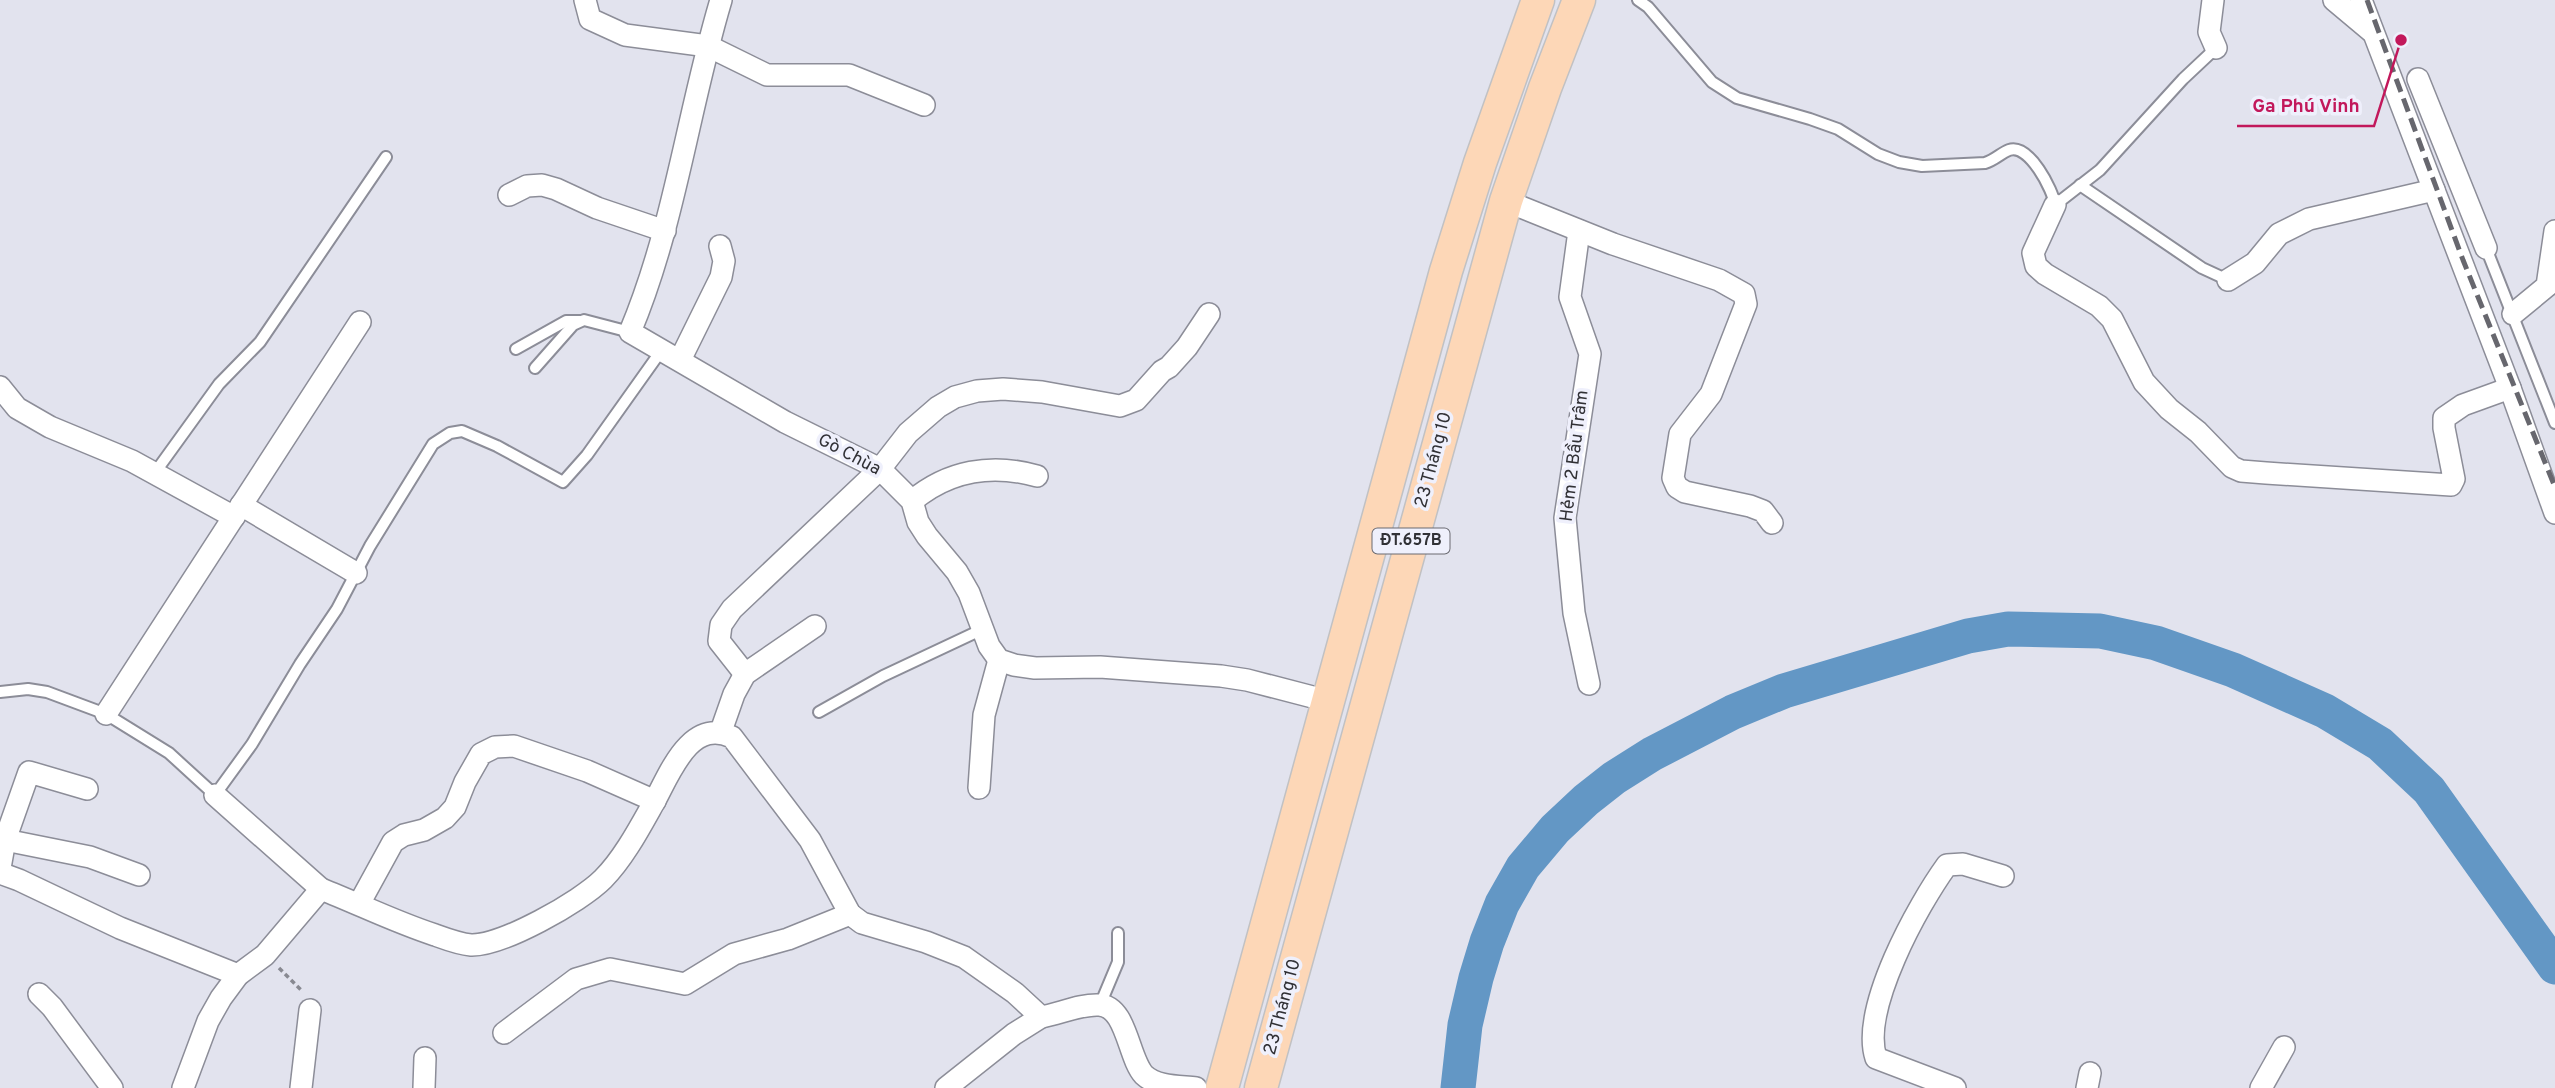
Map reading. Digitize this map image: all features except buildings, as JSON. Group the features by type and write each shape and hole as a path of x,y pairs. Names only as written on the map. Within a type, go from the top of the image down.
{"main road":[{"name":"23 Tháng 10","path":"1222,1088 1446,271 1480,163 1538,0"},
{"name":"23 Tháng 10","path":"1261,1088 1506,201 1579,0"}],"street":[{"path":"585,0 590,19 625,35 708,46 767,75 849,75 924,105"},
{"path":"630,331 646,293 665,231 721,0"},
{"path":"2213,0 2209,32 2216,48"},
{"path":"2334,0 2373,33"},
{"path":"2361,0 2510,388 2555,513"},
{"path":"2418,79 2486,248"},
{"path":"509,195 527,186 542,185 597,208 665,231"},
{"path":"2228,280 2255,263 2279,234 2309,219 2434,190"},
{"path":"1506,201 1579,231 1719,280 1744,294 1746,304 1711,394 1681,434 1673,478 1677,488 1685,492 1750,506 1763,511 1772,523"},
{"path":"2055,205 2033,253 2036,266 2099,306 2120,330 2144,382 2169,409 2198,432 2221,458 2241,471 2451,485 2454,479 2444,418 2463,405 2510,388"},
{"name":"Hẻm 2 Bầu Trâm","path":"1579,231 1570,297 1590,354 1565,518 1574,613 1589,684"},
{"path":"2513,314 2547,286 2555,231"},
{"path":"670,355 720,277 724,261 720,246"},
{"path":"745,674 719,641 721,625 732,609 880,469 924,416 955,397 977,391 1020,390 1120,406 1136,400 1187,348 1209,313"},
{"path":"106,715 360,322"},
{"name":"Gò Chùa","path":"630,331 785,422 880,469 912,501 922,529 957,572 970,593 989,646 999,660"},
{"path":"0,387 9,410 132,461 154,474 237,511 356,573"},
{"path":"912,501 937,483 968,472 1006,469 1037,476"},
{"path":"721,731 734,694 745,674 814,626"},
{"path":"979,789 984,715 999,660 1014,666 1035,668 1100,667 1220,676 1247,680 1328,701"},
{"path":"215,795 321,890 359,904 376,914 449,940 469,945 489,943 568,906 594,887 611,870 685,749 702,735 721,731 732,737 810,840 850,914 862,923 926,942 964,957 1015,993 1041,1017"},
{"path":"359,904 393,842 404,835 424,830 444,818 455,807 481,754 495,747 514,746 587,771 655,801"},
{"path":"87,789 29,772 5,840 0,870 120,928 238,975"},
{"path":"5,840 89,857 139,875"},
{"path":"1955,1088 1876,1058 1872,1045 1877,1015 1889,970 1947,865 1963,864 2003,876"},
{"path":"183,1088 208,1021 238,975 265,954 321,890"},
{"path":"504,1033 576,979 610,969 685,984 734,954 788,939 850,914"},
{"path":"39,994 52,1007 112,1088"},
{"path":"955,1086 1014,1034 1041,1017 1100,1005 1115,1013 1135,1062 1144,1074 1165,1085 1196,1088"},
{"path":"301,1088 310,1010"},
{"path":"2260,1088 2284,1047"},
{"path":"424,1088 425,1058"}],"lane":[{"path":"1638,0 1648,7 1712,82 1737,99 1838,129 1878,154 1899,162 1922,166 1985,163 1995,160 2008,150 2016,149 2027,154 2053,191 2055,205"},
{"path":"2055,205 2100,170 2183,79 2216,48"},
{"path":"154,474 219,384 260,342 386,157"},
{"path":"2080,185 2202,268 2228,280"},
{"path":"2486,248 2555,423"},
{"path":"516,349 566,321 584,320 630,331"},
{"path":"536,368 573,325 584,320"},
{"path":"0,692 28,689 47,692 106,715 169,753 215,795 252,744 337,609 382,525 433,444 450,433 462,431 497,446 563,482 670,355"},
{"path":"819,712 883,676 983,629"},
{"path":"1100,1005 1118,962 1118,933"}],"path":[{"path":"265,954 300,987 309,1001 310,1010"}],"waterway":[{"path":"1458,1088 1465,1025 1476,978 1502,904 1523,867 1555,829 1586,800 1652,754 1733,712 1784,691 1968,636 2008,629 2100,631 2156,643 2233,670 2325,711 2380,744 2429,790 2555,967"}],"railway":[{"path":"2367,0 2463,260 2555,487"}],"place":[{"name":"Ga Phú Vinh","path":"2401,40"}]}
